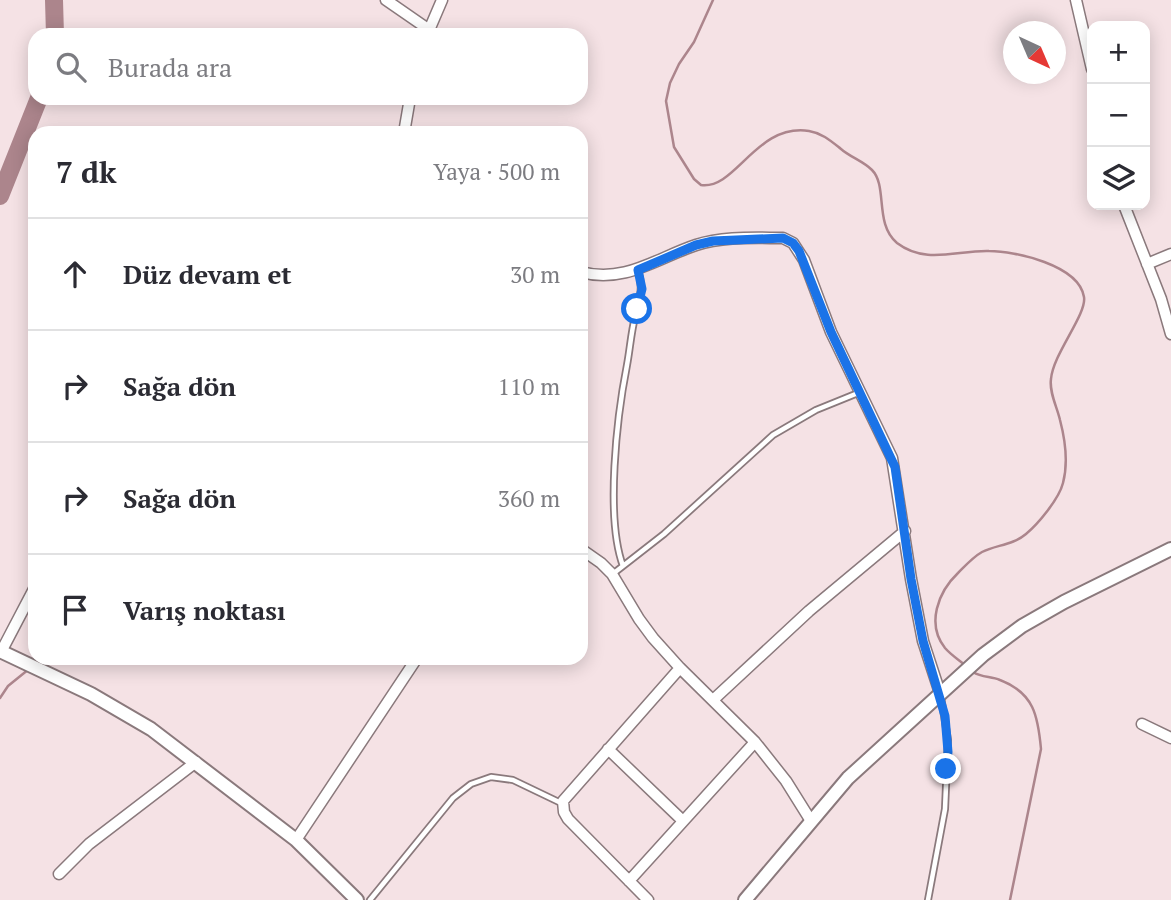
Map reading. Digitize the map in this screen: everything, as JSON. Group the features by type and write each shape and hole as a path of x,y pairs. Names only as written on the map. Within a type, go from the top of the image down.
{"street":[{"path":"386,0 422,28"},
{"path":"429,28 442,0"},
{"path":"1076,0 1087,47"},
{"path":"405,126 409,105"},
{"path":"1126,210 1161,299 1171,334"},
{"path":"588,274 615,276 638,270 696,245 713,241 783,238 793,243 804,260 831,332 859,393 892,457 923,641 940,693"},
{"path":"1147,264 1171,254"},
{"path":"713,700 809,611 905,531"},
{"path":"745,900 848,778 983,655 1022,626 1064,602 1171,549"},
{"path":"588,554 612,574 639,619 680,668 755,743 786,781 811,821"},
{"path":"28,600 1,651 28,664"},
{"path":"30,665 103,701 151,729 296,840 357,900"},
{"path":"296,840 412,665"},
{"path":"648,900 568,819 563,804 565,797 680,668"},
{"path":"1142,724 1171,738"},
{"path":"629,881 755,743"},
{"path":"608,749 683,821"},
{"path":"59,874 89,844 196,762"}],"lane":[{"path":"623,566 618,552 616,527 616,445 622,390 641,296 638,270"},
{"path":"612,574 672,528 773,435 816,410 859,393"},
{"path":"928,900 945,809 948,740 940,693"},
{"path":"370,900 453,798 471,784 491,777 513,780 563,804"}],"waterway":[{"path":"54,0 55,28"},
{"path":"713,0 694,42 670,83 666,101 674,147 694,179 701,185 714,184 725,178 775,137 791,131 814,132 872,170 877,177 883,216 890,235 908,250 930,255 989,251 1029,257 1059,268 1080,286 1084,304 1057,358 1051,379 1065,452 1065,476 1061,489 1048,511 1026,534 982,552 951,581 940,599 935,619 939,639 947,651 965,665"},
{"path":"0,196 36,105"},
{"path":"0,698 8,686 29,669"},
{"path":"973,672 1000,680 1020,692 1032,707 1038,726 1041,749 1010,900"}],"route":[{"path":"637,309 642,289 638,270 696,245 713,241 783,238 793,243 799,251 831,332 895,467 923,641 945,716 948,752 946,769"}]}
